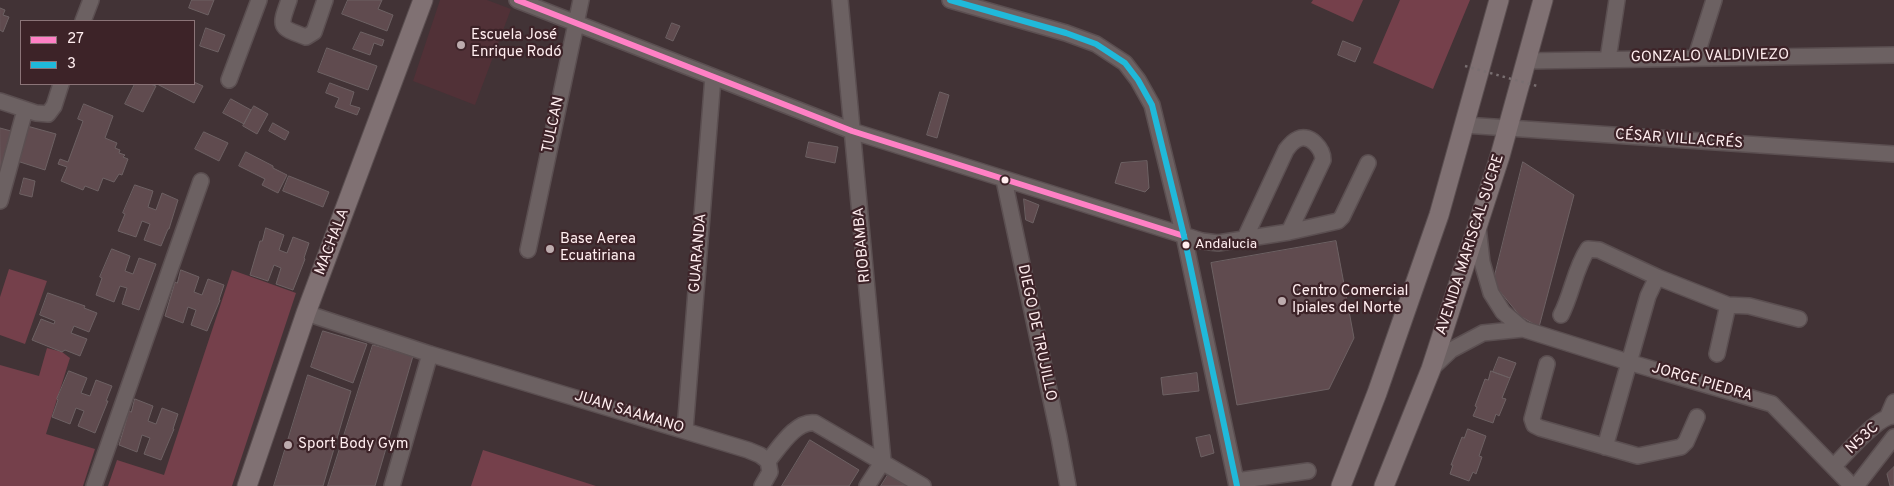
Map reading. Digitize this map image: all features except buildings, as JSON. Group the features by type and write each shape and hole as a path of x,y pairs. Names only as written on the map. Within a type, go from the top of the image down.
{"main road":[{"name":"MACHALA","path":"247,486 306,313 423,0"},
{"path":"1341,486 1377,393 1432,234 1499,0"},
{"name":"AVENIDA MARISCAL SUCRE","path":"1384,486 1431,369 1508,128 1543,0"}],"street":[{"path":"83,20 91,0"},
{"path":"229,80 259,0"},
{"path":"286,1 282,20 283,25 286,29 306,36 314,32 325,0"},
{"path":"517,0 852,131 1202,242 1218,243 1289,232 1338,221 1342,217 1368,163"},
{"name":"TULCAN","path":"528,250 581,0"},
{"name":"RIOBAMBA","path":"840,0 883,461"},
{"path":"950,0 1066,33 1096,44 1125,62 1138,80 1152,106 1184,236 1236,483 1308,471"},
{"path":"1608,59 1617,0"},
{"path":"1696,57 1714,0"},
{"name":"GONZALO VALDIVIEZO","path":"1526,61 1894,55"},
{"name":"GUARANDA","path":"685,430 713,77"},
{"path":"0,101 36,113 48,114 54,106 61,85"},
{"path":"0,202 25,110"},
{"name":"CÉSAR VILLACRÉS","path":"1464,125 1894,154"},
{"path":"1245,238 1286,150 1296,139 1309,139 1318,145 1323,154 1323,160 1289,232"},
{"name":"DIEGO DE TRUJILLO","path":"1004,180 1068,486"},
{"path":"94,486 201,181"},
{"name":"JORGE PIEDRA","path":"1477,224 1482,262 1490,293 1504,312 1523,329"},
{"path":"1561,314 1569,301 1583,256 1588,249 1599,250 1657,277 1728,305 1749,306 1799,319"},
{"path":"1605,447 1648,296 1657,277"},
{"path":"1717,354 1728,305"},
{"name":"JUAN SAAMANO","path":"306,313 430,354 748,450 768,461"},
{"name":"JORGE PIEDRA","path":"1431,369 1451,350 1483,333 1523,329 1772,404 1854,486"},
{"path":"392,486 430,354"},
{"path":"1547,364 1532,418 1534,425 1540,428 1638,456 1681,447 1686,442 1697,417"},
{"name":"N53C","path":"1834,466 1892,411"},
{"path":"762,486 770,472 768,461 798,426 809,422 820,424 924,486"},
{"path":"1854,486 1894,437"},
{"path":"867,486 883,461"}],"path":[{"path":"1465,66 1537,86"}],"shaded area":[{"name":"Escuela José Enrique Rodó","path":"440,0 487,0 511,9 475,105 413,81"},
{"path":"1313,0 1363,0 1353,22 1311,3"},
{"path":"1400,0 1470,0 1433,89 1373,63"},
{"path":"9,269 47,281 25,344 0,335 0,297"},
{"path":"232,270 296,293 232,486 108,486 117,460 164,475"},
{"path":"47,348 62,352 70,358 46,434 95,449 83,486 0,486 0,365 39,376"},
{"path":"483,450 596,486 471,486"}],"transit line":[{"name":"27","path":"517,0 852,131 1184,236"},
{"name":"3","path":"950,0 1066,33 1096,44 1125,63 1138,80 1152,105 1184,236 1237,486"}],"place":[{"name":"Escuela José Enrique Rodó","path":"461,45"},
{"name":"Andalucia","path":"1186,245"},
{"name":"Base Aerea Ecuatiriana","path":"550,249"},
{"name":"Centro Comercial Ipiales del Norte","path":"1282,301"},
{"name":"Sport Body Gym","path":"288,445"}]}
